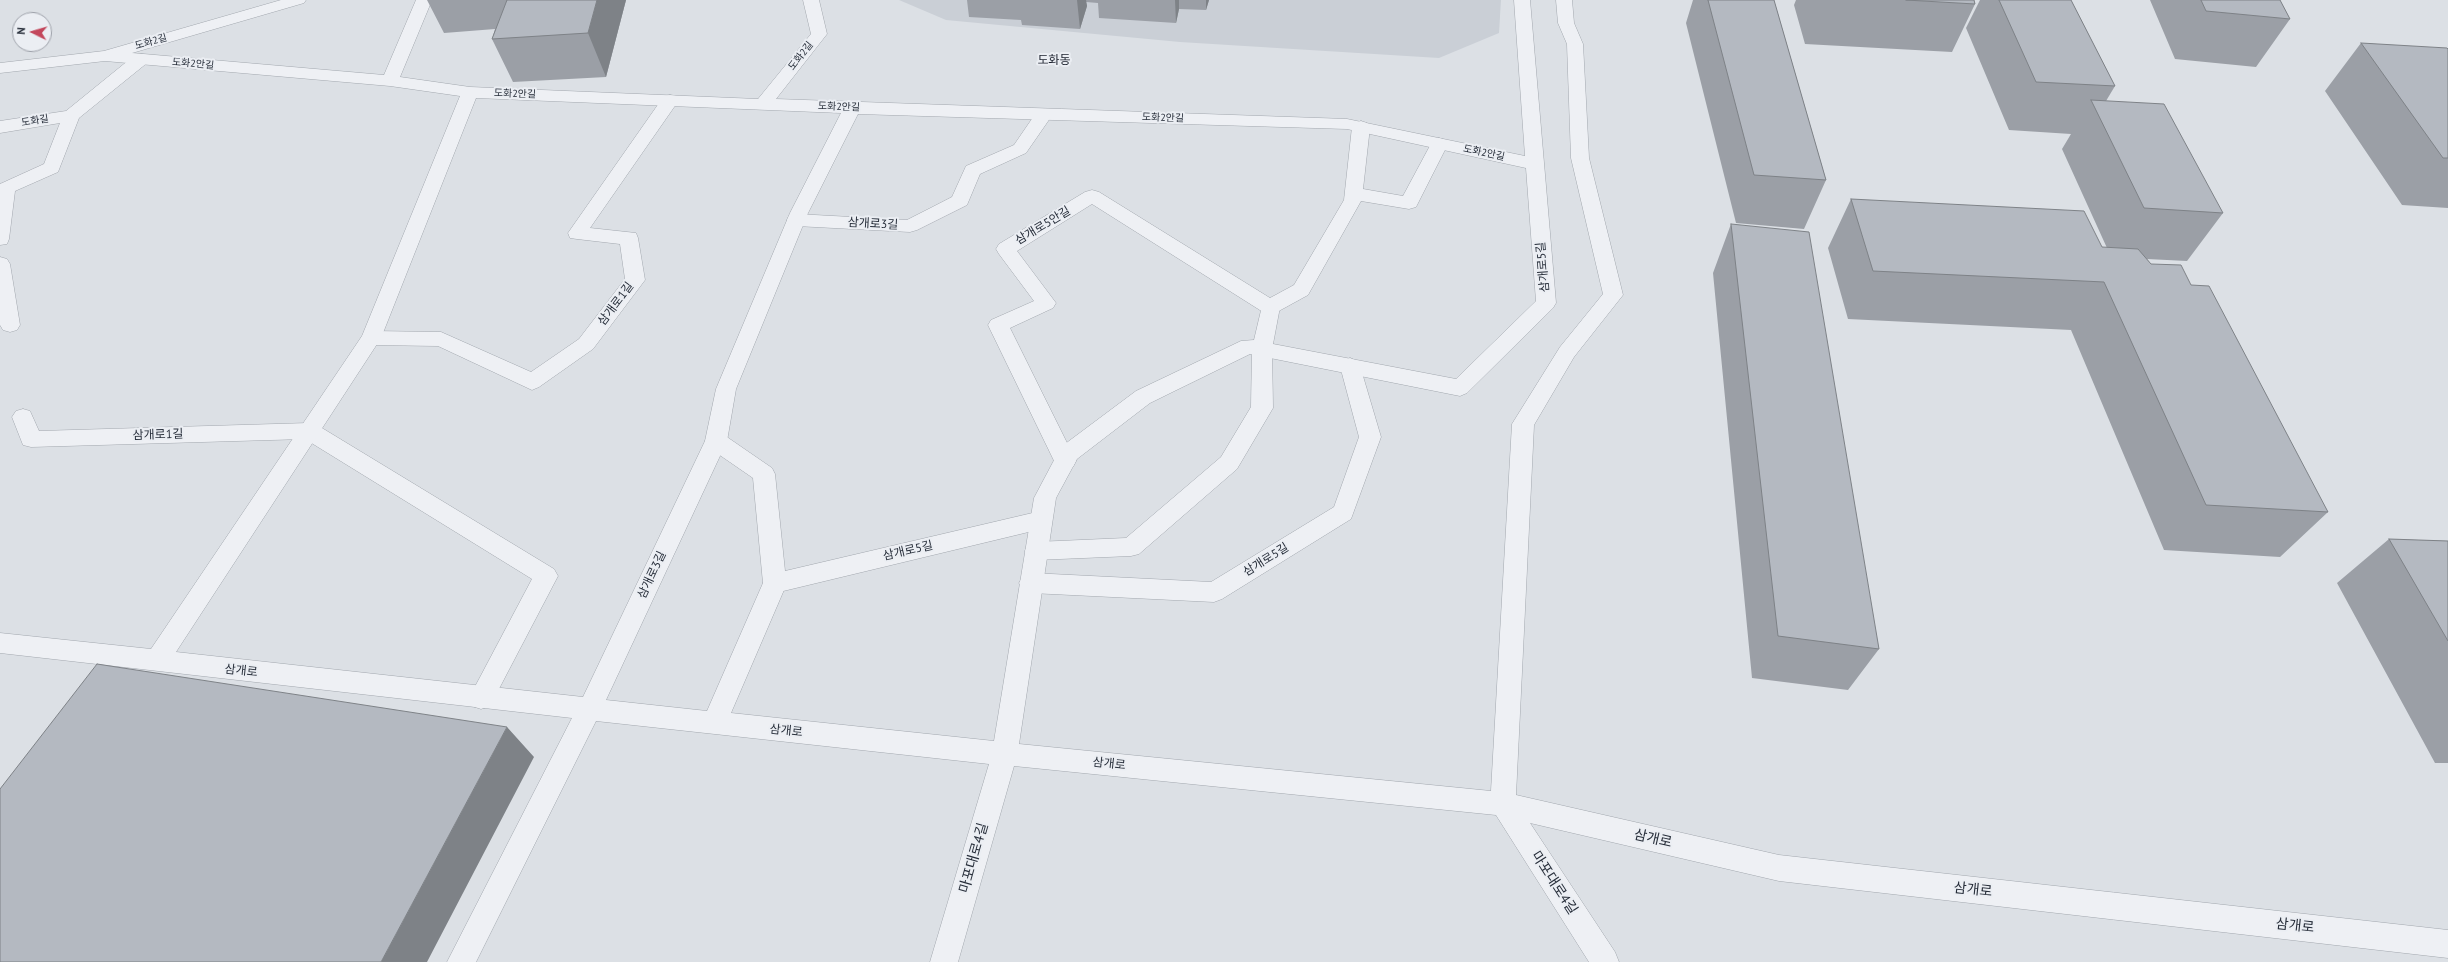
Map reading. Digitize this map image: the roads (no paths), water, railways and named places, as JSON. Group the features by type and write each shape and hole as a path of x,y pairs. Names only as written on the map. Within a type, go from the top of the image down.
{"street":[{"name":"도화2길","path":"0,68 105,56 298,0"},
{"path":"390,81 424,0"},
{"name":"도화2길","path":"763,104 818,34 812,0"},
{"name":"삼개로5길","path":"1005,753 1045,498 1069,453 1143,397 1248,346 1460,388 1546,303 1522,0"},
{"path":"1503,804 1523,424 1567,352 1613,295 1580,158 1575,44 1566,23 1564,0"},
{"name":"도화2안길","path":"105,56 390,81 470,92 852,108 1347,124 1535,164"},
{"path":"0,239 6,188 52,168 70,116 141,59"},
{"path":"157,661 371,338 470,92"},
{"name":"삼개로1길","path":"371,338 441,339 532,382 586,344 635,280 629,238 577,233 670,100"},
{"name":"삼개로3길","path":"461,962 589,710 716,440 726,389 796,220 852,108"},
{"name":"삼개로3길","path":"796,220 910,226 960,201 972,170 1020,149 1044,114"},
{"name":"도화길","path":"0,127 70,116"},
{"path":"1036,551 1131,547 1229,462 1262,408 1262,349 1270,307 1301,290 1353,200 1361,127"},
{"path":"1354,194 1409,203 1439,144"},
{"name":"삼개로5안길","path":"1065,461 998,326 1046,303 1006,249 1092,196 1270,307"},
{"path":"0,264 10,325"},
{"name":"삼개로5길","path":"1031,584 1214,592 1343,513 1370,437 1350,366"},
{"name":"삼개로1길","path":"23,417 31,439 309,430"},
{"path":"309,430 546,576 481,698"},
{"path":"714,723 775,583 764,474 716,440"},
{"name":"삼개로5길","path":"775,583 1041,520"},
{"name":"삼개로","path":"0,644 589,710 1503,804 1779,868 2448,944"},
{"name":"마포대로4길","path":"944,962 1005,753"},
{"name":"마포대로4길","path":"1503,804 1598,959"}],"district":[{"name":"도화동","path":"1054,61"}]}
